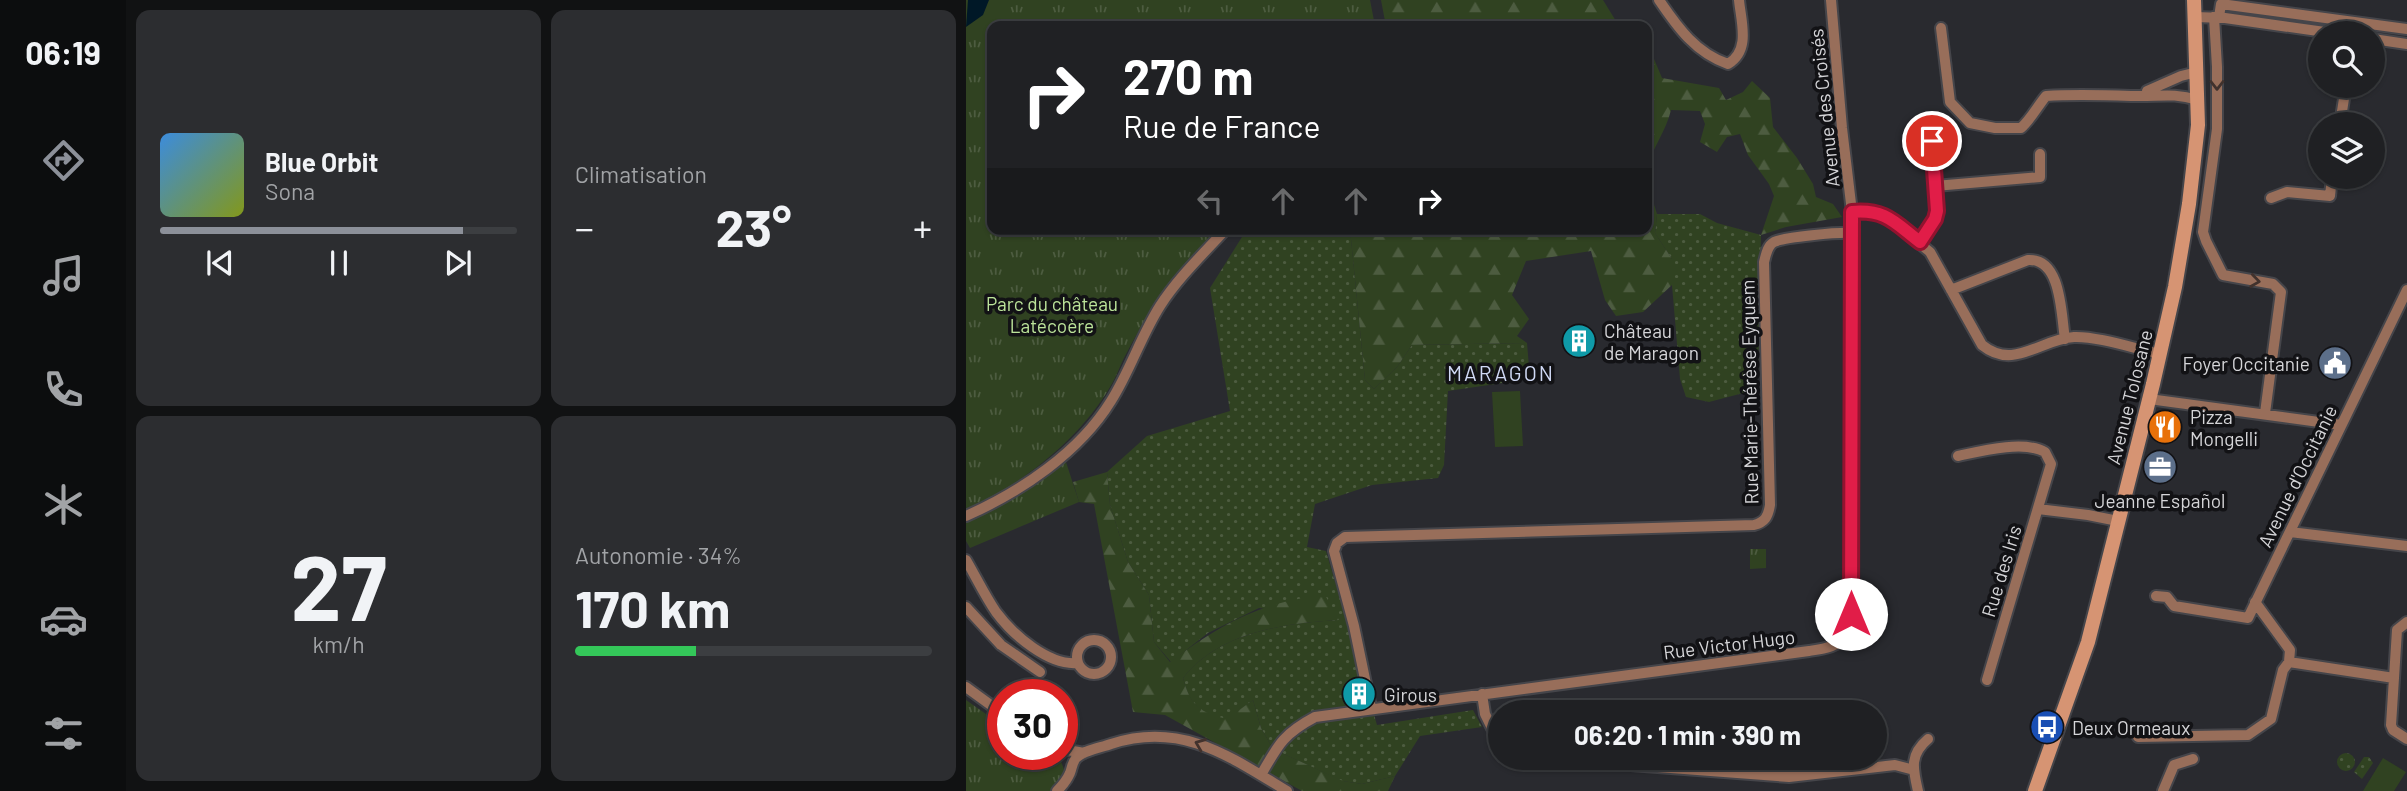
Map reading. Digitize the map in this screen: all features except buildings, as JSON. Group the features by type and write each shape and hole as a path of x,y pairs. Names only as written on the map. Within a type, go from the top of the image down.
{"main road":[{"name":"Avenue Tolosane","path":"2035,791 2088,642 2175,287 2196,152 2198,100 2194,0"}],"street":[{"path":"1660,0 1680,32 1711,58 1728,64 1737,59 1743,46 1739,0"},
{"name":"Avenue des Croisés","path":"1831,0 1852,212"},
{"path":"2264,413 2281,292 2273,284 2223,275 2203,232 2217,129 2217,17 2221,4 2407,29"},
{"path":"2195,17 2217,17 2308,30"},
{"path":"1941,28 1950,102 1970,123 1995,128 2021,128 2046,96 2094,93 2136,96 2174,93 2198,100"},
{"path":"2385,41 2407,44"},
{"path":"2136,96 2181,76 2197,72"},
{"path":"1920,242 1935,219 1932,141"},
{"path":"1935,186 2040,177 2040,154"},
{"path":"2271,198 2287,192 2330,196 2331,189"},
{"path":"1852,212 1876,212 1892,220 1930,252 1982,345 1991,352 2011,356 2065,339 2084,338 2160,354"},
{"name":"Rue Victor Hugo","path":"1261,775 1288,733 1315,717 1328,714 1809,651 1840,642 1848,633 1851,614 1852,212"},
{"name":"Rue Marie-Thérèse Eyquem","path":"1371,708 1354,626 1334,551 1337,543 1345,537 1754,525 1763,522 1770,505 1765,262 1767,249 1773,242 1852,233"},
{"path":"966,516 1018,488 1076,444 1112,400 1164,300 1221,235"},
{"path":"1951,290 2028,260 2037,259 2048,267 2058,289 2065,339"},
{"name":"Avenue d'Occitanie","path":"2255,602 2407,290"},
{"path":"2149,399 2341,425"},
{"path":"1958,456 2033,447 2045,452 2051,464 2038,509"},
{"name":"Rue des Iris","path":"1987,680 2038,509 2118,522"},
{"path":"2290,532 2407,546"},
{"path":"966,560 997,612 1011,629 1044,653 1063,662 1078,663"},
{"path":"2138,737 2248,735 2271,719 2283,670 2289,662 2290,650 2287,644 2255,602 2248,618 2174,606 2167,597 2156,596"},
{"path":"966,607 1001,645 1040,672"},
{"path":"2407,622 2397,630 2390,725 2407,739"},
{"path":"2394,663 2407,658"},
{"path":"2289,662 2394,678"},
{"path":"966,687 987,702"},
{"path":"1482,694 1488,720"},
{"path":"1057,791 1069,776 1074,761 1084,753 1148,735 1167,735 1209,748 1287,791"},
{"path":"1917,791 1914,770 1916,751 1928,739"},
{"path":"1078,752 1084,753"},
{"path":"2163,791 2174,765 2193,759"},
{"path":"1887,766 1914,770"},
{"path":"1697,770 1789,777 1851,770"}],"green space":[{"name":"Parc du château Latécoère","path":"966,0 1370,0 1374,21 987,21 987,235 1212,235 1159,298 1132,343 1112,384 1082,425 1028,474 966,510"},
{"path":"1381,0 1603,0 1616,21 1385,21"},
{"path":"1652,54 1662,78 1719,88 1726,100 1743,92 1752,81 1770,98 1773,127 1813,184 1816,197 1833,204 1842,217 1786,227 1761,235 1774,196 1769,184 1748,155 1740,134 1727,137 1717,152 1700,142 1705,124 1700,111 1671,110 1652,156"},
{"path":"1652,198 1657,214 1655,233 1672,259 1672,285 1643,312 1616,316 1605,300 1591,251 1526,261 1512,295 1529,319 1517,336 1527,343 1412,345 1397,367 1374,389 1365,380 1351,235 1652,235"},
{"path":"1657,214 1700,214 1717,223 1761,235 1758,378 1751,391 1709,402 1686,397 1680,379 1672,259 1655,233"},
{"path":"1243,235 1351,235 1365,380 1374,389 1397,367 1412,345 1527,343 1530,379 1448,391 1444,465 1438,478 1372,485 1315,504 1307,547 1326,551 1377,725 1473,710 1482,727 1420,736 1395,776 1362,784 1342,781 1273,749 1261,728 1253,700 1227,720 1203,711 1189,695 1183,678 1214,650 1253,633 1296,624 1338,620 1259,608 1208,633 1171,662 1154,642 1149,595 1128,562 1110,505 1107,472 1147,436 1230,411 1210,288"},
{"path":"1520,391 1523,446 1495,447 1492,392"},
{"path":"1065,459 1079,502 970,548 966,541 966,519"},
{"path":"1107,472 1110,505 1128,562 1149,595 1154,642 1170,662 1207,636 1243,616 1281,603 1325,595 1339,620 1297,624 1254,633 1215,650 1198,662 1183,678 1193,701 1203,711 1227,719 1253,700 1261,728 1273,749 1343,781 1362,784 1395,776 1388,791 1302,791 1165,715 1133,712 1094,504 1079,502 1073,482"},
{"path":"1750,549 1766,549 1766,568 1750,569"},
{"path":"966,700 987,715 987,770 1064,770 1066,775 1051,791 966,791"},
{"path":"2342,753 2350,753 2355,762 2353,769 2342,771 2337,766 2337,758"},
{"path":"2364,757 2369,757 2373,763 2362,779 2354,772"},
{"path":"2383,758 2406,772 2394,791 2363,791"}],"water":[{"path":"968,0 989,0 983,15 966,27"}],"place":[{"name":"Château de Maragon","path":"1579,341"},
{"name":"Foyer Occitanie","path":"2335,363"},
{"name":"Pizza Mongelli","path":"2165,427"},
{"name":"Jeanne Español","path":"2160,467"},
{"name":"Girous","path":"1359,694"},
{"name":"Deux Ormeaux","path":"2047,727"}],"district":[{"name":"MARAGON","path":"1501,372"}],"route":[{"path":"1851,614 1852,212 1876,212 1892,220 1920,242 1926,236 1937,211 1932,141"}]}
